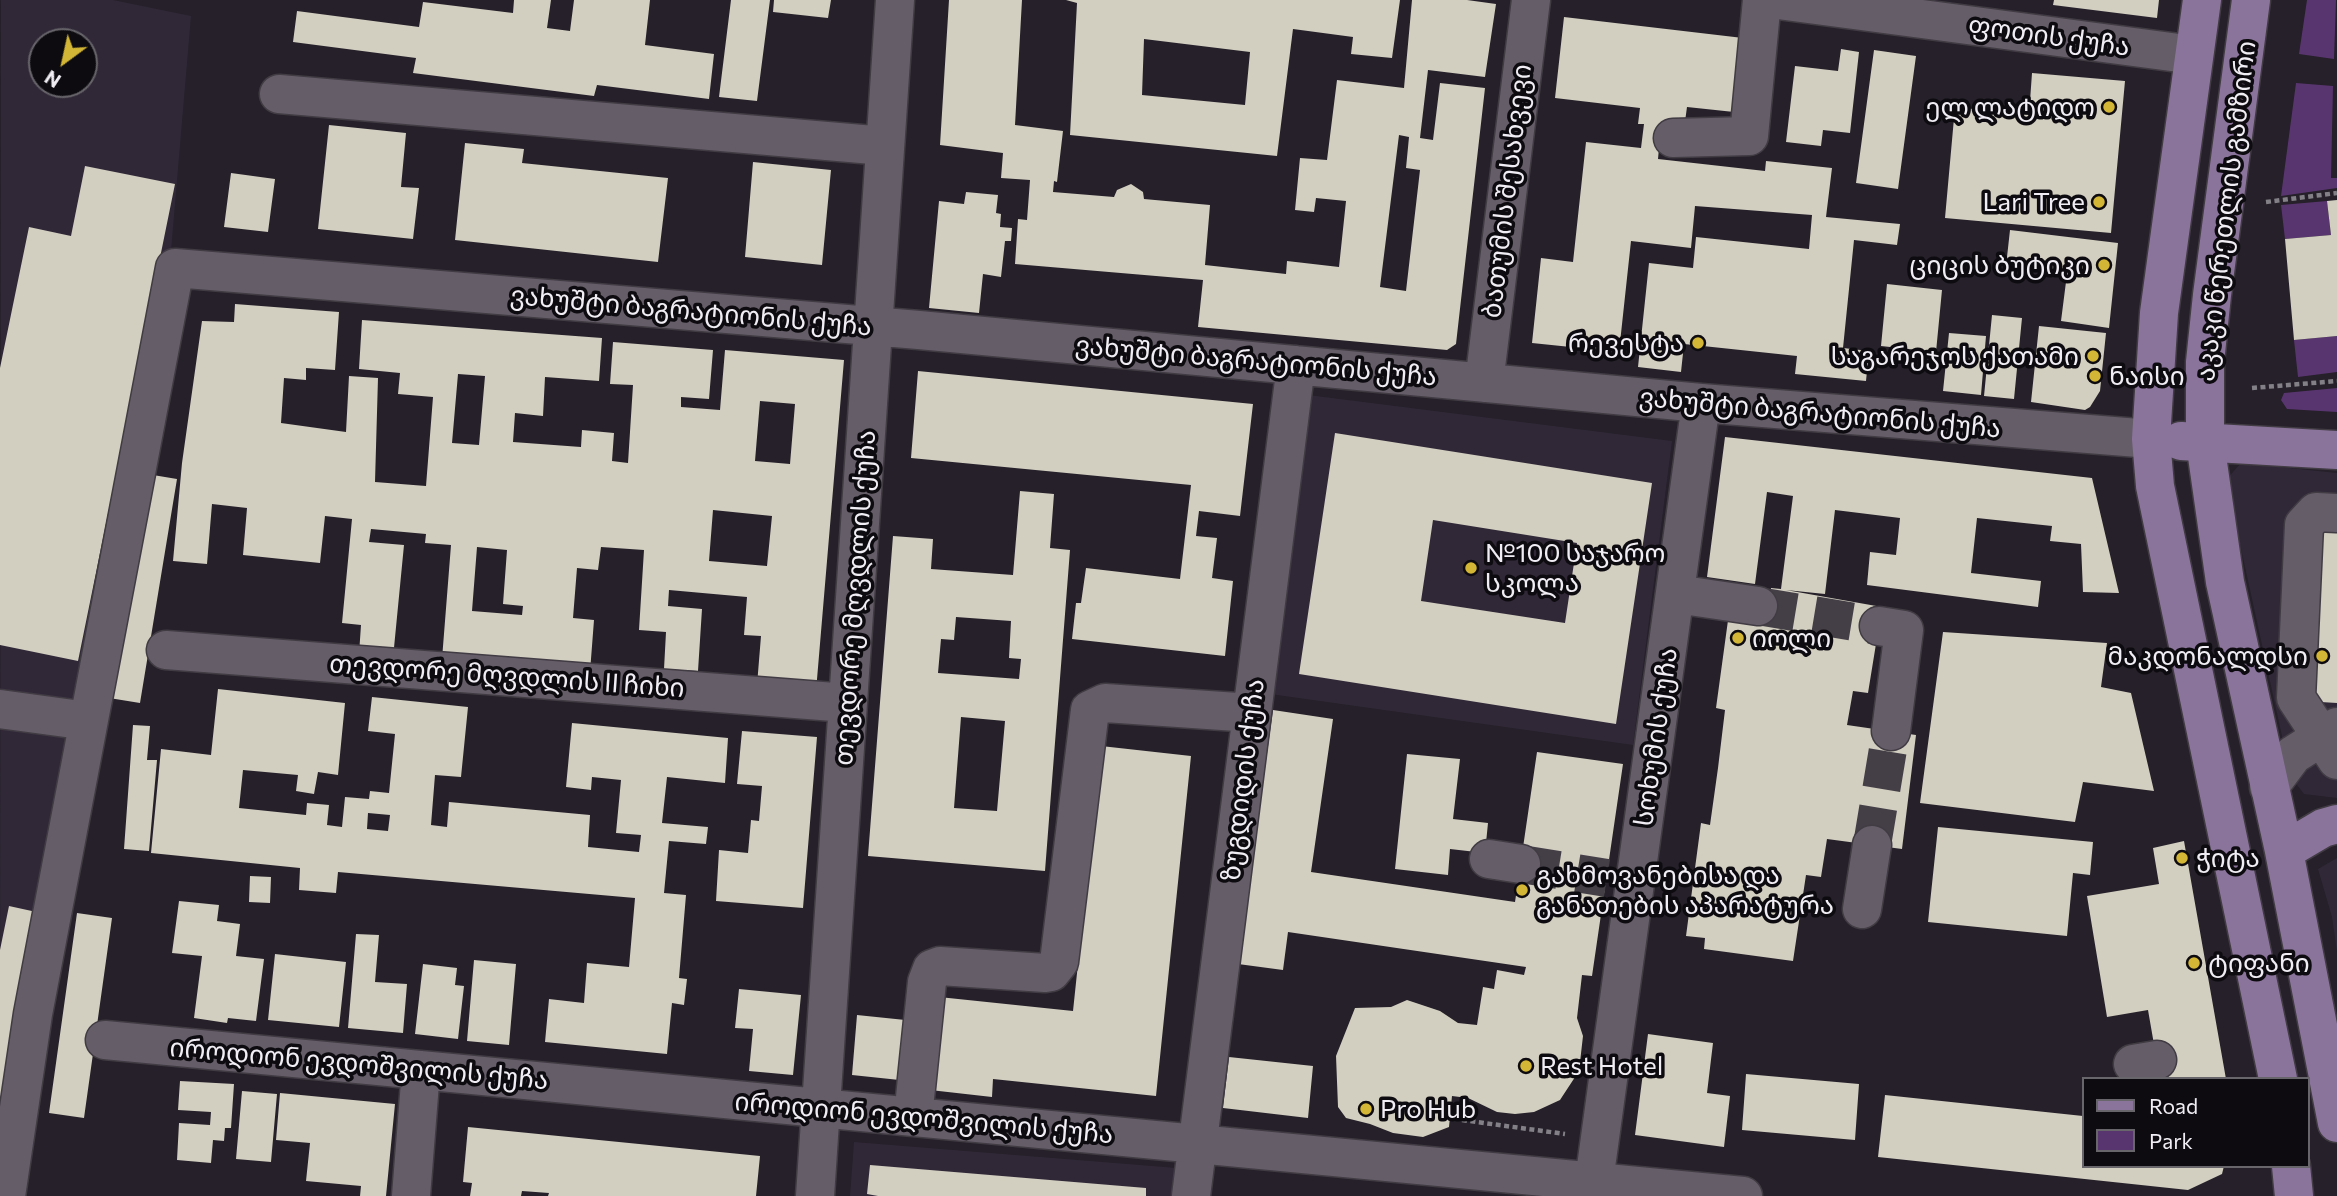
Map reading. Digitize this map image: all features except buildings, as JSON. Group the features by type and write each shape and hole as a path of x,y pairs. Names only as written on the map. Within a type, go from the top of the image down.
{"main road":[{"name":"აკაკი წერეთლის გამზირი","path":"2202,0 2159,313 2151,439 2160,512 2278,1077"},
{"name":"აკაკი წერეთლის გამზირი","path":"2251,0 2205,362 2205,442 2225,582 2284,851 2337,1123"},
{"name":"ვახუშტი ბაგრატიონის ქუჩა","path":"2151,439 2337,450"},
{"path":"2284,851 2323,828 2337,824"},
{"path":"2291,1168 2294,1196"}],"street":[{"name":"თევდორე მღვდლის ქუჩა","path":"815,1196 895,0"},
{"name":"ბათუმის შესახვევი","path":"1484,383 1531,0"},
{"path":"1673,138 1749,136 1762,0"},
{"name":"ფოთის ქუჩა","path":"1778,0 2194,55"},
{"path":"279,94 885,146"},
{"name":"ვახუშტი ბაგრატიონის ქუჩა","path":"89,720 175,268 875,326 1700,403 2151,439"},
{"name":"ზუგდიდის ქუჩა","path":"1191,1196 1296,365"},
{"name":"სოხუმის ქუჩა","path":"1594,1189 1621,880 1676,594 1700,403"},
{"path":"2269,787 2293,755 2332,741 2296,698 2304,525 2316,512 2337,513"},
{"path":"1676,594 1758,606"},
{"path":"1879,626 1904,630 1891,732"},
{"name":"თევდორე მღვდლის II ჩიხი","path":"166,650 848,702"},
{"path":"913,1117 927,982 932,969 940,966 1045,973 1051,972 1059,962 1090,710 1105,704 1252,713"},
{"path":"0,709 89,720 33,1014 6,1196"},
{"path":"1862,909 1872,845"},
{"name":"იროდიონ ევდოშვილის ქუჩა","path":"105,1040 1196,1144 1594,1189 1743,1196"},
{"path":"411,1196 421,1070"}],"path":[{"path":"2266,202 2337,193"},
{"path":"2252,388 2337,381"},
{"path":"1462,1120 1569,1135"}],"shaded area":[{"path":"1,0 113,0 191,16 171,251 0,1136"},
{"name":"№100 საჯარო სკოლა","path":"1308,395 1672,441 1633,745 1270,694"},
{"path":"2241,463 2337,473 2337,798 2304,794 2291,777 2226,480"},
{"path":"2337,858 2337,951 2332,917 2318,869"},
{"path":"854,1142 1177,1168 1174,1196 850,1196"}],"green space":[{"path":"2307,0 2336,0 2334,59 2299,54"},
{"path":"2296,83 2333,86 2331,178 2337,178 2337,188 2281,196"},
{"path":"2327,201 2331,235 2285,239 2281,205"},
{"path":"2337,336 2337,372 2298,377 2294,340"},
{"path":"2337,388 2337,412 2287,409 2281,400 2284,393"}],"tunnel":[{"path":"1758,606 1879,626"},
{"path":"1872,845 1891,731"},
{"path":"1521,864 1607,878"}],"place":[{"name":"ელ ლატიდო","path":"2109,107"},
{"name":"Lari Tree","path":"2099,202"},
{"name":"ციცის ბუტიკი","path":"2104,265"},
{"name":"რევესტა","path":"1698,343"},
{"name":"საგარეჯოს ქათამი","path":"2093,356"},
{"name":"ნაისი","path":"2095,376"},
{"name":"№100 საჯარო სკოლა","path":"1471,568"},
{"name":"იოლი","path":"1738,638"},
{"name":"მაკდონალდსი","path":"2322,656"},
{"name":"ჭიტა","path":"2182,858"},
{"name":"გახმოვანებისა და განათების აპარატურა","path":"1522,890"},
{"name":"ტიფანი","path":"2194,963"},
{"name":"Rest Hotel","path":"1526,1066"},
{"name":"Pro Hub","path":"1366,1109"}]}
